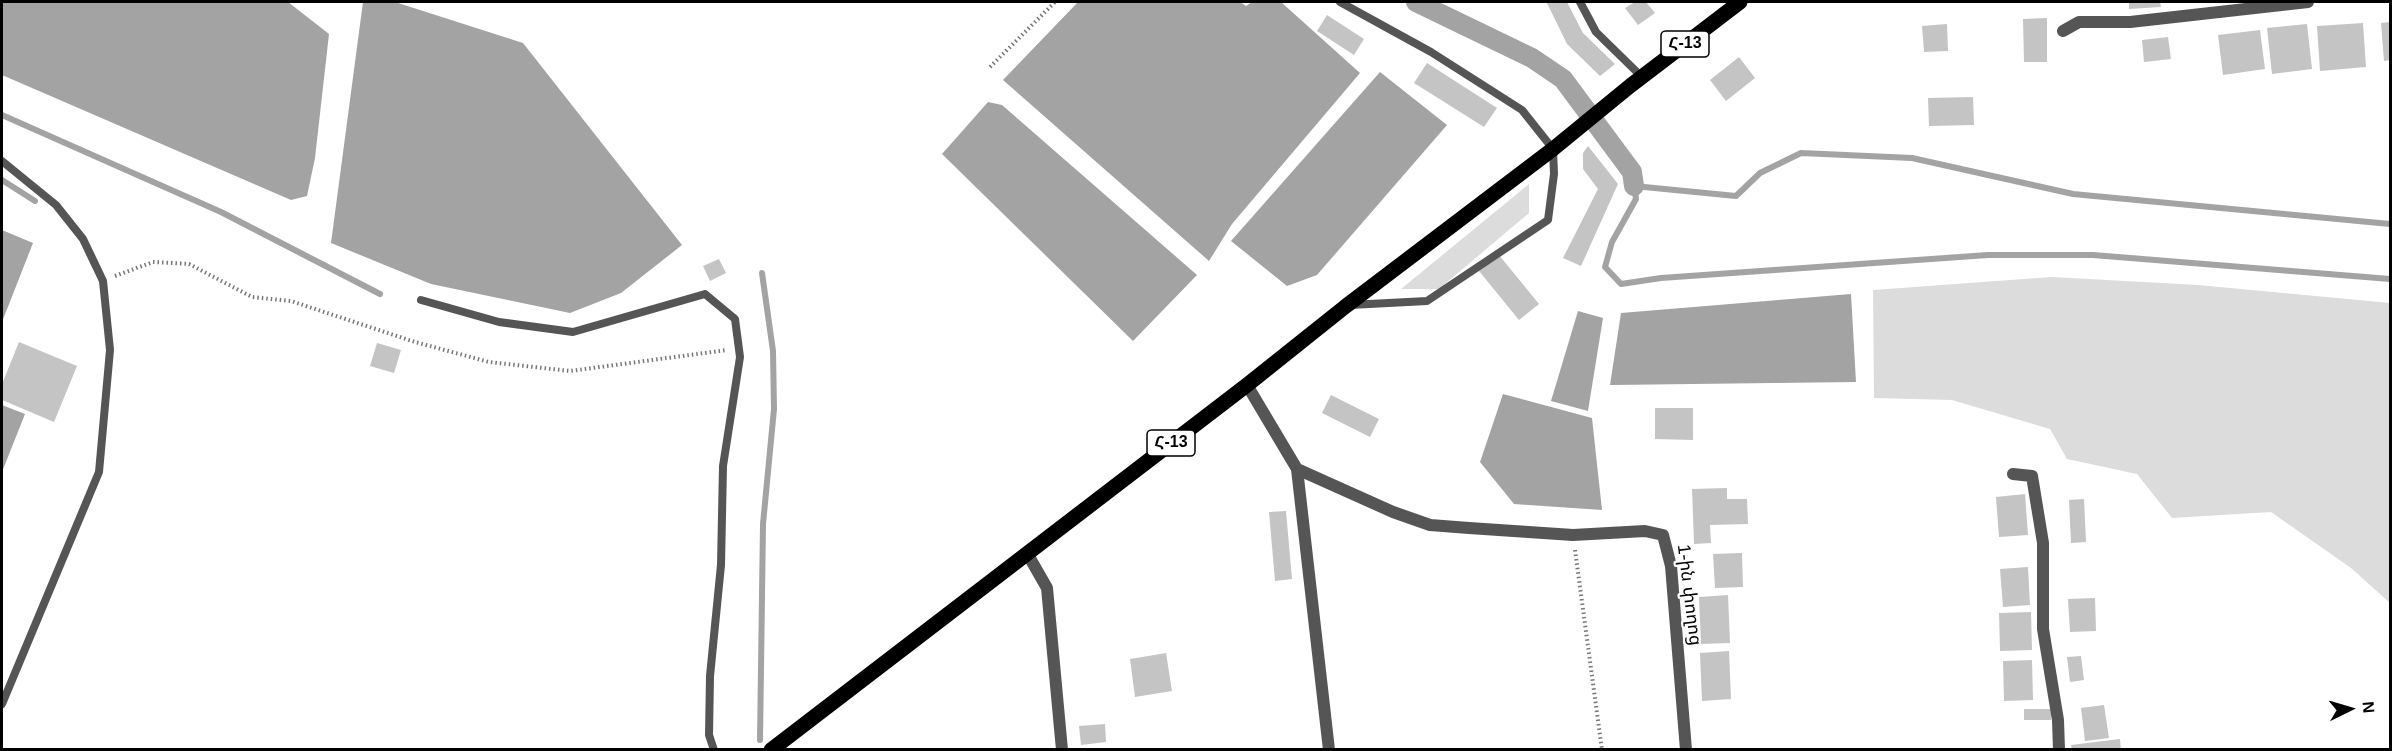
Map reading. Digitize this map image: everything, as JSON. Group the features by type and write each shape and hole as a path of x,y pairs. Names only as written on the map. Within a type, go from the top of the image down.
{"main road":[{"name":"Հ-13","path":"771,750 1553,149 1636,81 1740,2"}],"street":[{"path":"2063,31 2079,22 2130,22 2308,2"},
{"path":"1247,385 1297,469 1329,750"},
{"path":"1297,469 1393,512 1431,525 1573,535"},
{"path":"2013,474 2032,476 2041,532 2043,629 2058,720 2059,750"},
{"name":"1-ին փողոց","path":"1573,535 1645,531 1663,535 1671,566 1686,750"},
{"path":"1027,553 1047,588 1062,750"}],"lane":[{"path":"1340,2 1431,52 1522,110 1553,149 1554,174 1548,220 1427,301 1346,306"},
{"path":"1580,2 1596,32 1636,81"},
{"path":"2,162 56,206 83,238 103,281 110,350 99,472 2,704"},
{"path":"421,300 499,322 573,332 705,294 735,319 740,357 723,466 721,565 710,676 709,735 714,750"}],"path":[{"path":"990,67 1055,2"},
{"path":"103,281 153,262 189,264 252,297 291,301 415,342 489,362 570,371 739,348"},
{"path":"1573,535 1602,750"}],"shaded area":[{"path":"2,2 288,2 329,34 315,158 307,196 291,200 2,75"},
{"path":"363,2 395,2 523,43 682,245 621,293 570,313 431,284 331,243"},
{"path":"1078,2 1240,2 1246,6 1252,2 1281,2 1360,73 1232,224 1209,261 1003,80"},
{"path":"1380,72 1447,125 1317,275 1287,286 1231,241"},
{"path":"988,102 1002,105 1197,275 1133,341 942,154"},
{"path":"1529,184 1529,213 1439,289 1401,289"},
{"path":"2,230 33,243 2,322"},
{"path":"2052,277 2198,285 2390,303 2390,603 2351,568 2271,512 2172,518 2137,474 2067,459 2050,429 1952,400 1874,398 1873,290"},
{"path":"1851,294 1856,382 1610,385 1621,313"},
{"path":"1578,311 1603,318 1588,411 1551,401"},
{"path":"1503,394 1592,418 1602,510 1514,504 1480,462"},
{"path":"2,405 25,414 2,472"}],"building":[{"path":"1567,2 1583,33 1615,64 1600,76 1567,44 1547,3"},
{"path":"1635,2 1646,2 1655,13 1638,25 1625,8"},
{"path":"2129,2 2160,2 2161,7 2129,9"},
{"path":"1327,15 1364,39 1354,55 1317,31"},
{"path":"2047,18 2047,62 2024,62 2023,19"},
{"path":"2390,22 2390,60 2384,61 2381,23"},
{"path":"2363,23 2366,67 2320,71 2317,26"},
{"path":"1947,24 1948,51 1924,52 1922,26"},
{"path":"2307,24 2312,69 2272,74 2267,28"},
{"path":"2260,30 2265,69 2223,75 2218,35"},
{"path":"2168,37 2171,59 2144,62 2142,40"},
{"path":"1739,57 1755,78 1726,101 1710,80"},
{"path":"1427,63 1497,108 1484,127 1414,83"},
{"path":"1973,97 1974,125 1929,126 1928,98"},
{"path":"1588,146 1618,184 1581,266 1563,258 1598,189 1583,169 1583,153"},
{"path":"1499,255 1539,304 1519,320 1479,271"},
{"path":"719,259 726,273 710,281 703,266"},
{"path":"19,342 77,366 54,422 2,400 2,384"},
{"path":"377,343 401,350 394,373 370,366"},
{"path":"1331,395 1379,419 1370,437 1322,413"},
{"path":"1655,408 1693,408 1693,440 1655,439"},
{"path":"1727,488 1727,499 1747,499 1748,524 1710,525 1711,543 1694,544 1692,489"},
{"path":"2025,494 2028,535 1999,537 1996,497"},
{"path":"2084,499 2086,542 2071,543 2069,500"},
{"path":"1286,511 1292,579 1275,581 1269,512"},
{"path":"1742,553 1743,587 1715,588 1713,554"},
{"path":"2028,567 2030,605 2003,607 2000,569"},
{"path":"1728,595 1730,643 1701,644 1699,597"},
{"path":"2095,598 2096,631 2070,632 2068,599"},
{"path":"2031,612 2032,650 2000,651 1999,613"},
{"path":"1729,651 1731,699 1702,701 1700,653"},
{"path":"1166,653 1172,691 1135,697 1130,659"},
{"path":"2081,656 2084,680 2070,682 2067,657"},
{"path":"2032,660 2033,700 2004,701 2003,661"},
{"path":"2104,705 2109,738 2085,741 2081,708"},
{"path":"2024,709 2051,709 2051,720 2024,720"},
{"path":"1105,724 1106,742 1081,745 1079,726"},
{"path":"2120,739 2121,750 2072,750 2071,745"}],"waterway":[{"path":"1416,2 1532,58 1563,79 1632,172 1634,186"},
{"path":"2,115 221,212 380,294"},
{"path":"2390,224 2073,194 1912,158 1801,153 1760,173 1736,196 1634,186 1636,199 1612,242 1605,267 1621,284 1661,278 1988,255 2093,255 2390,279"},
{"path":"2,180 35,201"},
{"path":"760,740 763,524 774,409 773,351 762,273"}]}
